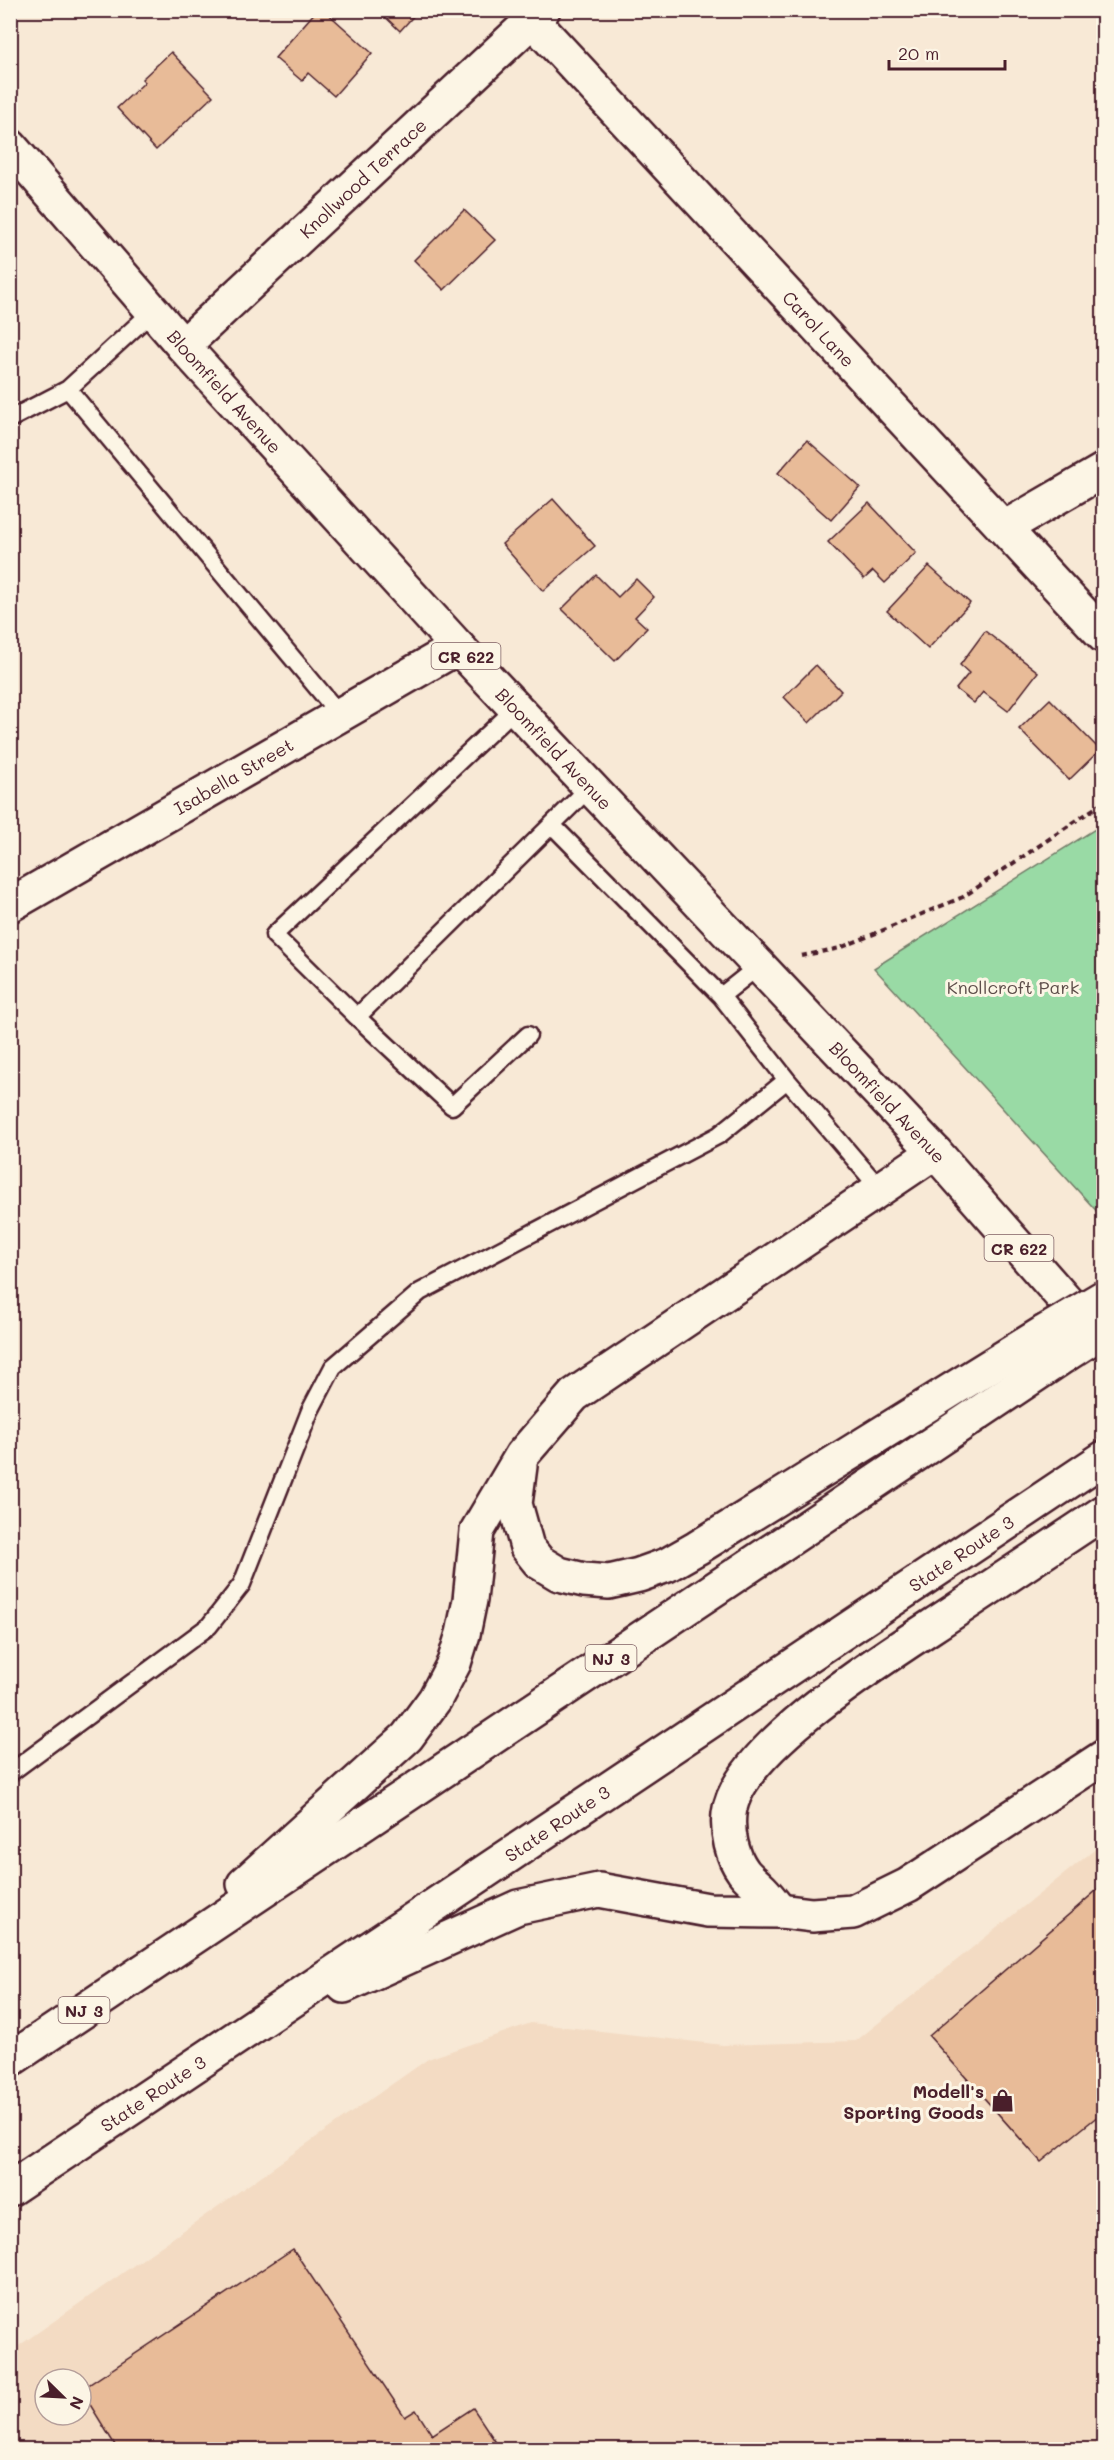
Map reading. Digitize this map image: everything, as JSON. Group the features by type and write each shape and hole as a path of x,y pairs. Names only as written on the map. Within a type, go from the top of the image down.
{"main road":[{"name":"Knollwood Terrace","path":"183,346 538,16"},
{"name":"Carol Lane","path":"538,16 1104,636"},
{"name":"Bloomfield Avenue","path":"10,146 183,346 458,647 935,1152 1104,1343"},
{"path":"1004,528 1104,470"},
{"name":"Isabella Street","path":"11,903 458,647"},
{"path":"158,1961 407,1737 435,1699 453,1663 463,1634 470,1600 477,1531 522,1455 574,1395 935,1152"},
{"path":"522,1455 515,1504 527,1547 539,1562 559,1574 584,1580 609,1582 639,1575 667,1565 1055,1344 1104,1297"},
{"name":"NJ 3","path":"10,2060 158,1961 1055,1344 1104,1329"},
{"name":"State Route 3","path":"10,2189 1104,1458"},
{"path":"780,1911 761,1888 743,1872 731,1845 729,1812 735,1794 747,1774 810,1710 1104,1512"},
{"path":"252,2028 495,1916 542,1900 599,1890 708,1910 780,1911 812,1915 853,1911 908,1885 1104,1757"}],"lane":[{"path":"10,419 68,389 153,311"},
{"path":"68,389 340,715"},
{"path":"516,708 274,935 452,1106 528,1035"},
{"path":"357,1017 590,787"},
{"path":"552,825 721,996 786,1080 880,1189"},
{"path":"721,996 760,965"},
{"path":"10,1773 209,1626 236,1593 242,1584 310,1411 333,1367 420,1292 719,1135 786,1080"}],"path":[{"path":"760,965 840,948 963,897 1104,802"}],"shaded area":[{"path":"1103,1843 1103,2449 11,2449 10,2352 428,2059 531,2023 723,2045 856,2041"}],"green space":[{"name":"Knollcroft Park","path":"1103,824 1103,1218 874,968"}],"building":[{"path":"317,10 324,10 372,53 334,96 308,73 302,81 275,58"},
{"path":"378,10 419,10 400,31"},
{"path":"171,52 213,96 156,150 117,108 145,82 142,79"},
{"path":"464,210 495,240 444,290 414,260"},
{"path":"807,440 860,487 831,520 778,473"},
{"path":"553,499 595,546 543,591 502,544"},
{"path":"869,503 916,553 885,583 873,571 864,579 828,542"},
{"path":"929,566 970,603 928,649 887,611"},
{"path":"596,575 618,597 636,579 654,597 635,617 647,628 615,661 562,609"},
{"path":"985,631 1038,672 1008,711 983,692 974,703 956,689 969,673 960,665"},
{"path":"816,665 841,691 809,723 784,697"},
{"path":"1050,699 1100,750 1069,780 1019,729"},
{"path":"1104,1884 1104,2111 1041,2162 929,2036"},
{"path":"293,2249 405,2417 416,2410 432,2435 473,2408 501,2450 118,2450 93,2409 93,2382"}],"place":[{"name":"Modell's Sporting Goods","path":"1002,2101"}]}
